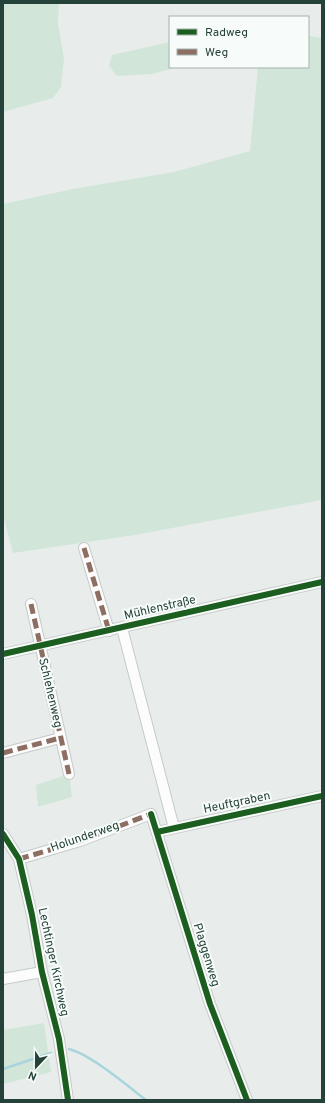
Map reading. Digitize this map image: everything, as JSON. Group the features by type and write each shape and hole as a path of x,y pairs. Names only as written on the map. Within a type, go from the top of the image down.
{"street":[{"path":"84,548 109,631"},
{"name":"Mühlenstraße","path":"3,654 322,582"},
{"path":"31,604 39,647"},
{"path":"122,628 174,828"},
{"name":"Schlehenweg","path":"39,647 69,774"},
{"name":"Schlehenweg","path":"3,753 60,738"},
{"name":"Heuftgraben","path":"157,832 322,796"},
{"name":"Plaggenweg","path":"151,814 210,1004 247,1100"},
{"name":"Holunderweg","path":"19,859 80,841 151,814"},
{"name":"Lechtinger Kirchweg","path":"3,834 19,859 32,915 42,972 58,1039 68,1100"},
{"path":"3,979 42,972"}],"green space":[{"path":"3,3 59,3 58,23 64,59 61,87 53,98 3,112"},
{"path":"309,36 322,38 322,500 135,535 13,553 3,515 3,204 78,188 174,172 250,151 258,68 309,68"},
{"path":"169,42 169,68 174,68 152,74 117,76 109,66 112,55"},
{"path":"69,774 72,797 38,807 36,785"},
{"path":"44,1023 51,1072 3,1084 3,1030"}],"waterway":[{"path":"69,1049 78,1052 98,1064 146,1100"},
{"path":"3,1069 51,1053"}],"marked path":[{"path":"84,548 109,631"},
{"path":"31,604 69,774"},
{"path":"3,753 60,738"},
{"path":"19,859 80,841 151,814"}],"cycle path":[{"path":"3,654 322,582"},
{"path":"157,832 322,796"},
{"path":"151,814 210,1004 247,1100"},
{"path":"3,834 19,859 32,915 42,972 59,1039 68,1100"}]}
